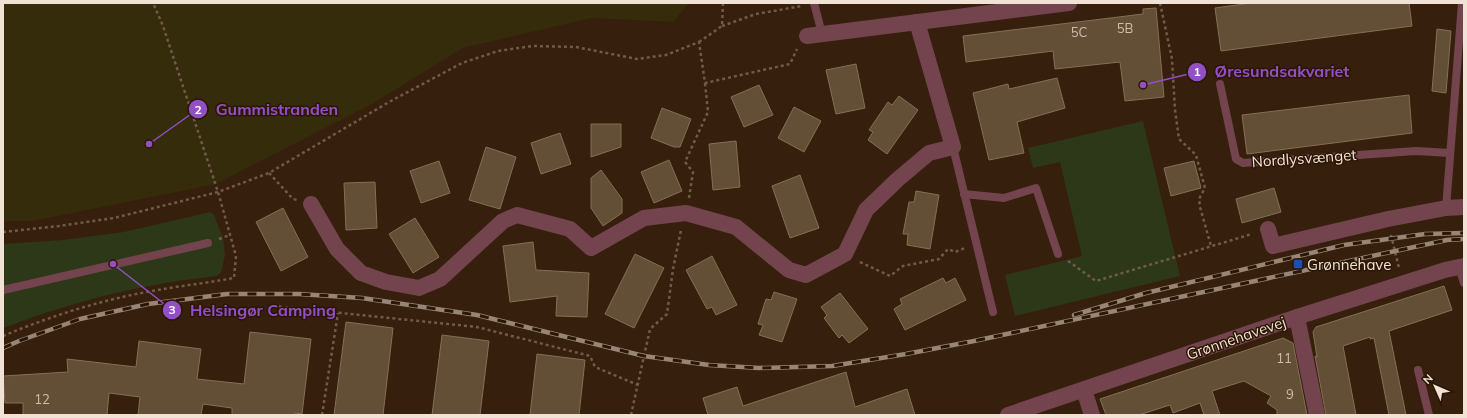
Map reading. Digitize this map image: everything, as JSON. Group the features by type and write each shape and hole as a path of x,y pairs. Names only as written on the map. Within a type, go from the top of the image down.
{"street":[{"path":"815,35 918,22 1004,7 1069,3"},
{"path":"311,204 337,249 361,273 386,282 419,288 440,278 503,221 517,215 570,229 591,248 644,218 686,214 736,226 789,270 806,275 845,254 866,210 928,153 953,147 918,22"},
{"path":"1268,229 1272,246 1388,219 1446,208 1464,207"},
{"name":"Grønnehavevej","path":"1008,415 1402,283 1462,266"},
{"path":"1297,318 1317,415"},
{"path":"1084,390 1092,415"}],"lane":[{"path":"1446,208 1450,153 1461,51 1462,3"},
{"path":"814,4 815,35"},
{"name":"Nordlysvænget","path":"1220,84 1236,159 1243,163 1416,151 1450,153"},
{"path":"953,147 993,312"},
{"path":"964,194 1004,198 1036,188 1058,254"},
{"path":"3,290 208,243"},
{"path":"1462,266 1464,283"},
{"path":"1418,370 1429,415"}],"path":[{"path":"3,336 33,324 87,306 152,291 234,278 236,256 218,192 163,26 153,3"},
{"path":"722,26 723,3"},
{"path":"1160,3 1172,59 1174,110 1178,139 1196,155 1206,188 1199,199 1200,207 1211,246"},
{"path":"3,232 114,218 218,192 269,173 395,98 462,63 498,50 532,46 576,47 637,59 666,55 699,42 722,26 756,14 814,4"},
{"path":"705,83 790,64 799,44 815,35"},
{"path":"632,415 650,329 667,314 677,246 686,214 693,172 685,162 708,112 699,42"},
{"path":"269,173 293,199 311,204"},
{"path":"1388,219 1391,244 1402,283"},
{"path":"1058,254 1096,281 1268,229"},
{"path":"845,254 890,276 903,266 939,259 948,249 955,252 976,243"},
{"path":"273,306 477,327 590,356 595,367 638,385"},
{"path":"322,415 338,313"}],"green space":[{"path":"1143,121 1180,276 1015,316 1005,275 1082,256 1060,162 1033,168 1028,148"},
{"path":"210,212 214,215 223,238 225,255 221,273 216,276 166,283 94,298 3,328 3,244 63,240 124,232"}],"sand":[{"path":"3,3 689,3 673,22 592,18 463,48 372,104 216,184 33,221 3,221"}],"building":[{"path":"1251,3 1409,3 1412,26 1221,51 1215,8"},
{"path":"1156,8 1164,97 1125,101 1120,62 1055,69 1053,51 966,62 963,36 1143,14 1143,9"},
{"path":"1437,29 1451,31 1446,93 1432,91"},
{"path":"856,64 865,108 836,114 826,70"},
{"path":"1057,78 1065,108 1017,122 1024,153 989,160 973,93 1008,84 1009,89"},
{"path":"759,85 773,115 744,127 731,97"},
{"path":"1409,95 1412,133 1247,154 1242,115"},
{"path":"899,96 918,110 887,154 868,140 873,132 869,130 888,102 892,105"},
{"path":"794,107 821,121 804,152 778,138"},
{"path":"662,108 691,119 680,147 674,147 651,138"},
{"path":"591,124 621,124 621,147 591,157"},
{"path":"560,133 571,164 541,174 531,143"},
{"path":"736,141 740,187 713,190 709,144"},
{"path":"486,147 516,157 500,209 469,200"},
{"path":"669,160 682,191 654,203 641,172"},
{"path":"439,161 450,193 421,203 410,171"},
{"path":"1194,161 1201,188 1171,196 1164,168"},
{"path":"601,170 622,199 622,213 603,226 591,208 591,178"},
{"path":"800,175 819,228 790,238 772,186"},
{"path":"375,182 377,228 346,230 344,183"},
{"path":"1274,188 1281,212 1242,223 1236,199"},
{"path":"916,191 939,195 930,249 907,245 908,234 903,234 909,202 914,202"},
{"path":"283,208 308,257 281,271 256,222"},
{"path":"415,218 439,257 413,273 389,234"},
{"path":"533,242 536,270 589,273 587,317 556,316 557,296 510,302 503,246"},
{"path":"635,254 664,268 634,328 605,314"},
{"path":"712,256 737,305 716,315 712,307 707,309 686,270"},
{"path":"943,278 946,283 955,278 966,300 905,330 894,309 902,304 900,299"},
{"path":"1444,286 1452,310 1389,331 1406,415 1389,415 1374,338 1370,339 1370,337 1343,346 1356,415 1326,415 1315,356 1317,357 1313,332 1316,327"},
{"path":"774,292 797,299 782,342 759,335 763,325 758,324 766,299 771,300"},
{"path":"840,293 868,329 849,343 842,335 839,338 824,318 827,315 821,307"},
{"path":"346,322 393,328 383,415 334,415"},
{"path":"250,332 311,339 302,414 232,415 232,408 203,404 201,415 138,415 140,397 109,393 107,415 23,415 23,403 5,403 3,376 68,372 67,359 136,367 139,341 201,349 197,379 244,384"},
{"path":"442,335 489,341 480,415 432,415"},
{"path":"1283,338 1293,343 1307,415 1277,415 1277,410 1267,403 1271,396 1244,381 1212,391 1220,415 1204,415 1200,403 1173,413 1170,405 1139,415 1106,415 1100,399"},
{"path":"537,354 585,360 579,415 530,415"},
{"path":"846,372 855,407 907,389 915,415 708,415 703,398 737,387 743,406"}],"railway":[{"path":"1074,315 1146,293 1344,245 1425,234 1464,233"},
{"path":"3,348 80,319 148,304 227,294 299,294 362,298 477,315 644,356 709,365 759,368 832,366 974,341 1447,240 1464,239"}],"place":[{"name":"Øresundsakvariet","path":"1143,85"},
{"name":"Gummistranden","path":"149,144"},
{"name":"Helsingør Camping","path":"113,264"},
{"name":"Grønnehave","path":"1298,264"}]}
